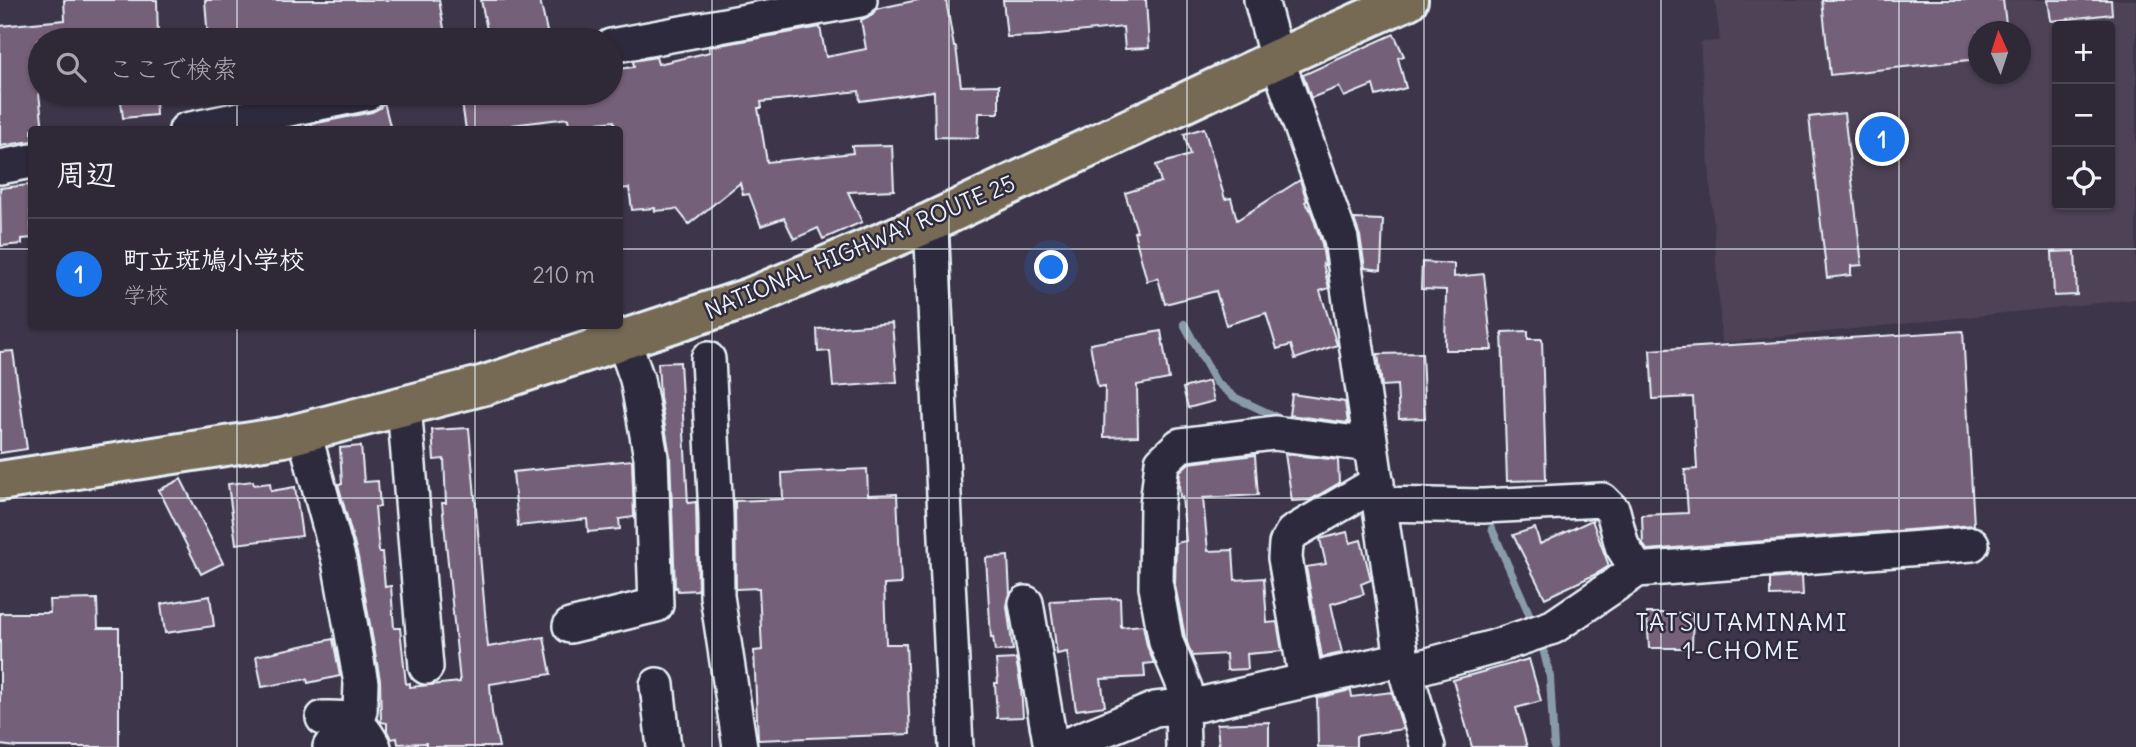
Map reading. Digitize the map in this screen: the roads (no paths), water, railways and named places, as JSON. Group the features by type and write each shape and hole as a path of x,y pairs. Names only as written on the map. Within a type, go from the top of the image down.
{"highway":[{"name":"NATIONAL HIGHWAY ROUTE 25","path":"0,481 283,438 485,385 749,298 931,222 1408,0"}],"street":[{"path":"623,45 860,0"},
{"path":"1261,0 1277,59 1340,239 1404,665 1428,747"},
{"path":"206,126 309,105"},
{"path":"0,167 28,162"},
{"path":"931,222 956,747"},
{"path":"570,626 656,605 651,457 637,379 623,340"},
{"path":"708,359 717,596 740,747"},
{"path":"404,406 426,667"},
{"path":"304,432 338,561 361,682 360,711 345,733"},
{"path":"1183,747 1182,706 1185,688 1166,642 1156,587 1157,505 1162,462 1180,446 1274,433 1371,445"},
{"path":"1306,680 1285,558 1286,544 1292,533 1378,494 1483,506 1602,500 1614,510 1622,546 1637,570"},
{"path":"1062,747 1155,709 1202,704 1306,680 1404,665 1494,647 1552,627 1637,570 1972,544"},
{"path":"1026,603 1051,747"},
{"path":"657,685 664,747"}],"waterway":[{"path":"1184,324 1216,382 1234,397 1283,420"},
{"path":"1492,529 1534,625"},
{"path":"1541,640 1550,677 1554,747"}],"place":[{"name":"町立斑鳩小学校","path":"1882,139"}],"district":[{"name":"TATSUTAMINAMI 1-CHOME","path":"1742,637"}]}
